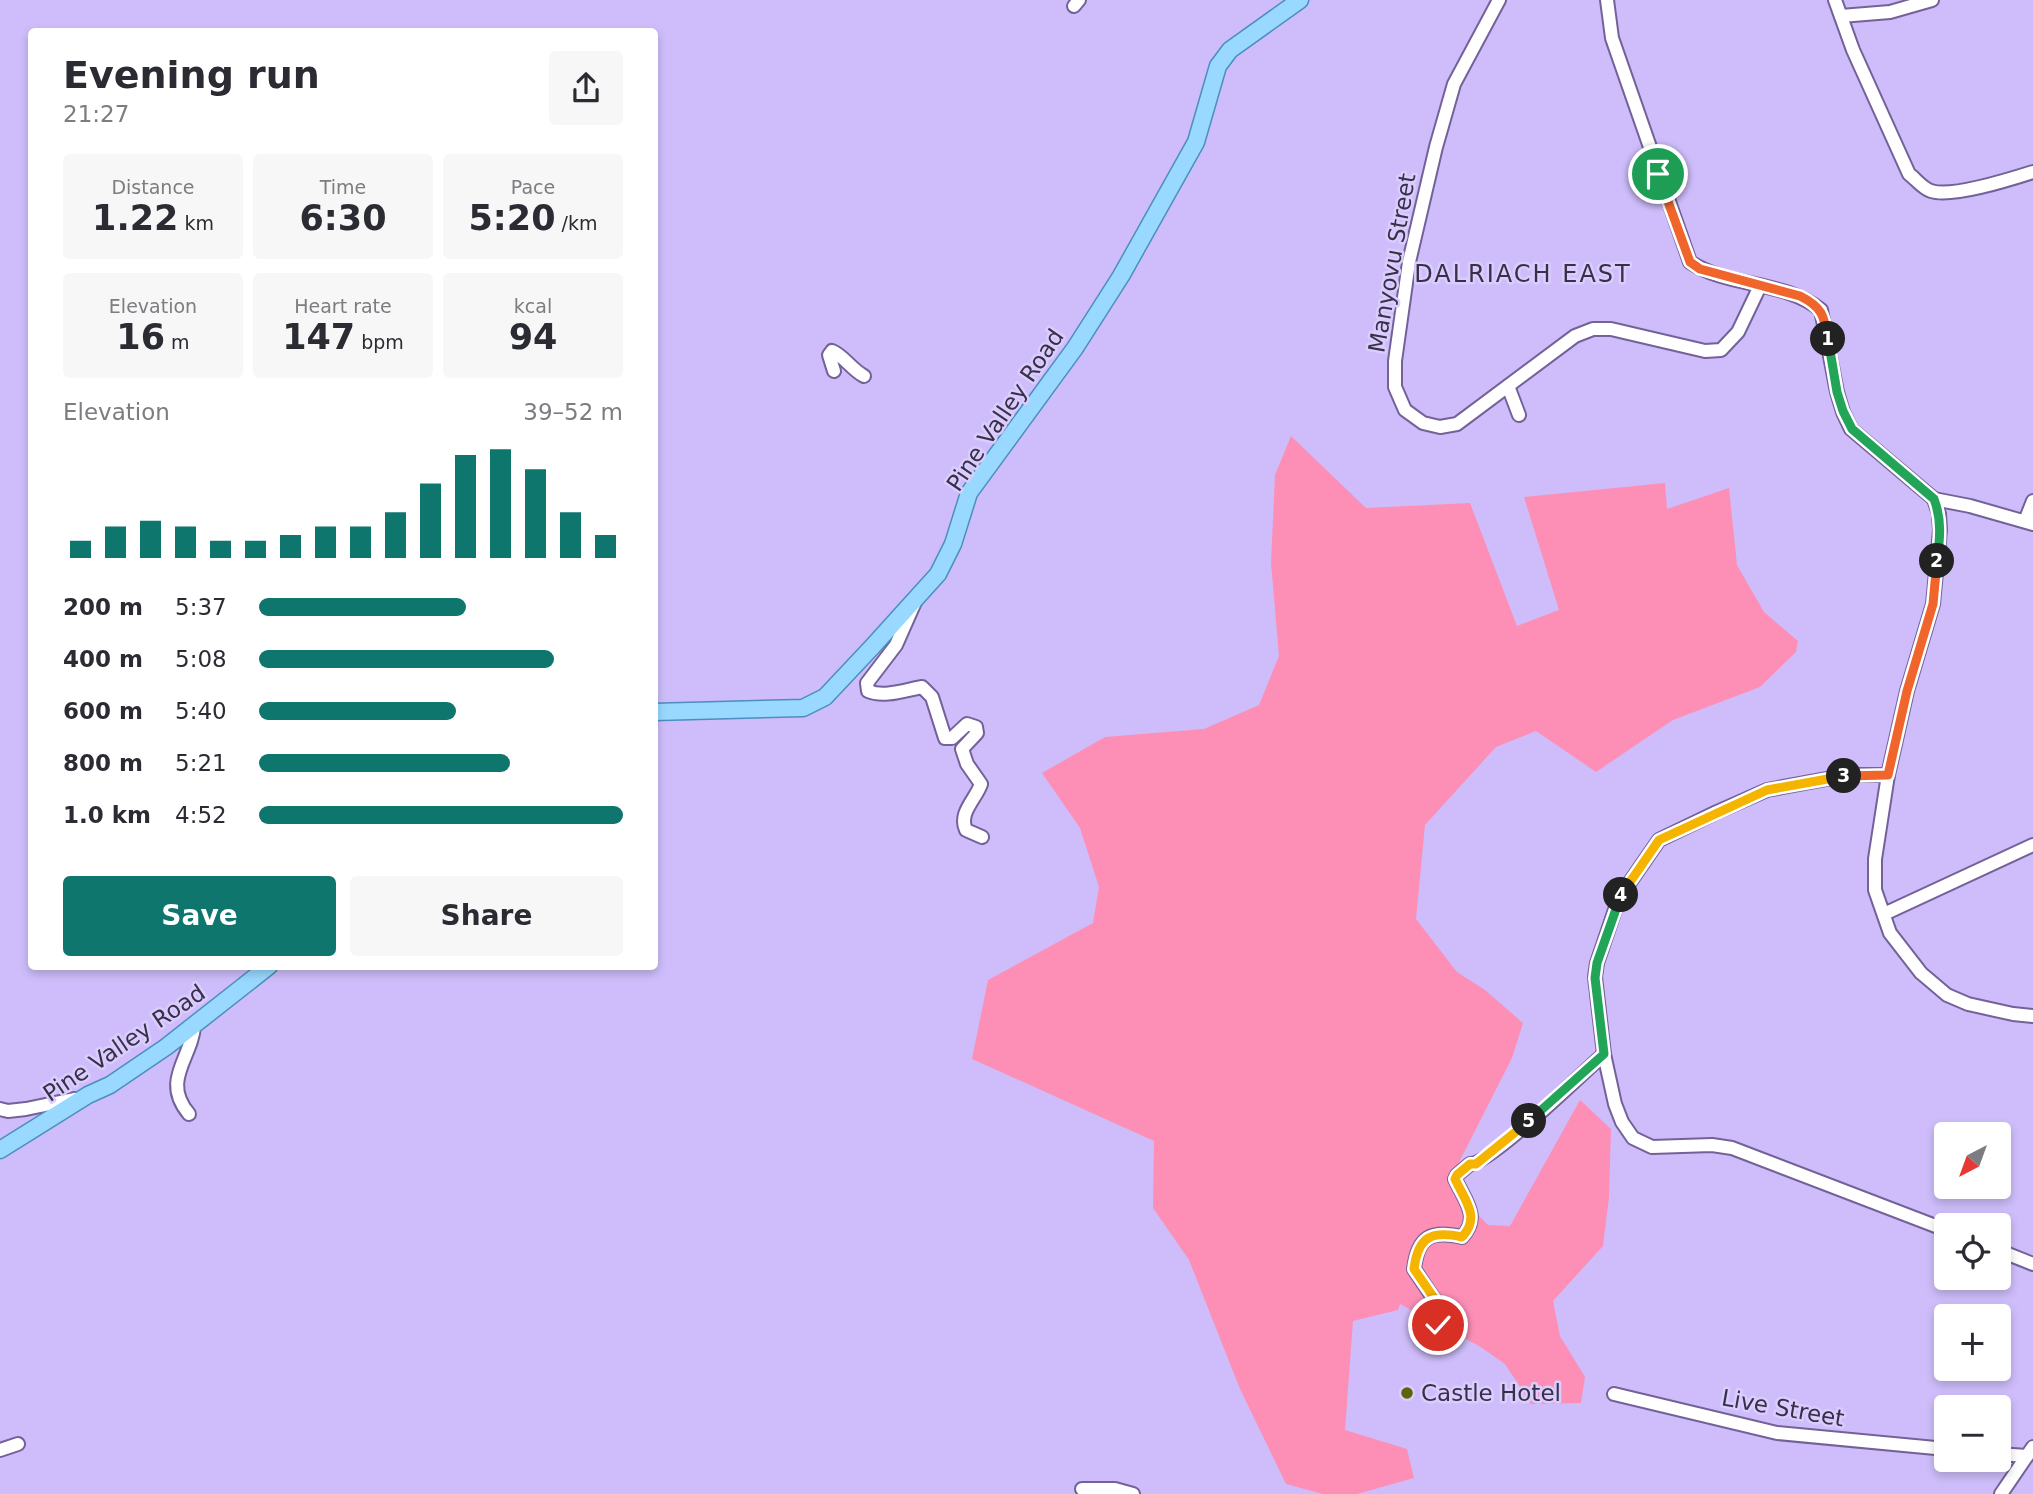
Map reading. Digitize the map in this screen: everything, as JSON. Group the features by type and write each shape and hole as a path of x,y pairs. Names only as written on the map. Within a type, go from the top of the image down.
{"main road":[{"name":"Pine Valley Road","path":"658,712 803,709 825,697 916,598 938,573 953,544 969,494 1075,348 1121,276 1196,142 1218,66 1230,50 1300,0"},
{"name":"Pine Valley Road","path":"0,1150 88,1095 110,1085 194,1025 264,970"}],"street":[{"name":"Manyovu Street","path":"1499,0 1454,84 1409,262 1395,361 1395,387 1405,410 1423,423 1457,425 1575,337 1593,329 1611,328 1705,351 1721,350 1738,332 1760,286"},
{"path":"1607,0 1612,38 1690,262 1700,269 1800,296 1821,310 1837,392 1852,429 1934,499 2029,522 2033,501"},
{"path":"1835,0 1853,50 1909,174 1932,191 1951,192 2032,173"},
{"path":"1841,16 1890,12 1932,0"},
{"path":"1658,174 1672,163"},
{"path":"834,371 829,355 832,351 863,376"},
{"path":"1508,386 1519,415"},
{"path":"1934,499 1940,530 1933,604 1907,691 1888,775 1875,859 1875,890 1890,933 1921,973 1947,995 1968,1004 2033,1016"},
{"path":"916,598 907,625 896,645 867,683 868,691 887,694 922,687 932,697 946,737 952,738 967,724 975,727 977,733 962,749 967,764 981,784 968,807 963,824 966,830 982,837"},
{"path":"1888,775 1849,775 1767,790 1659,840 1619,898 1597,963 1595,978 1604,1054 1615,1104 1622,1122 1633,1138 1651,1147 1712,1145 1732,1148 1934,1225"},
{"path":"1884,914 2033,845"},
{"path":"189,1114 182,1106 178,1088 179,1067 194,1035 194,1025"},
{"path":"1438,1325 1434,1298 1414,1269 1416,1251 1426,1240 1438,1233 1462,1237 1471,1227 1472,1216 1455,1179 1457,1175 1502,1144 1604,1054"},
{"path":"0,1109 8,1111 55,1104 88,1095"},
{"path":"2011,1255 2033,1264"},
{"name":"Live Street","path":"1614,1394 1777,1433 1934,1448"},
{"path":"0,1450 18,1444"},
{"path":"2011,1453 2030,1452"},
{"path":"2001,1494 2030,1452"},
{"path":"1082,1489 1115,1489 1132,1494"}],"shaded area":[{"path":"1291,436 1366,508 1470,503 1517,626 1559,610 1524,497 1665,483 1667,509 1729,488 1737,565 1764,612 1798,641 1796,652 1760,687 1673,720 1596,772 1536,731 1496,747 1425,825 1416,919 1457,972 1485,990 1523,1023 1512,1058 1448,1184 1488,1225 1510,1226 1580,1100 1611,1129 1609,1197 1603,1246 1553,1301 1560,1336 1585,1377 1581,1403 1531,1404 1505,1364 1479,1346 1400,1304 1398,1310 1353,1321 1345,1430 1407,1449 1414,1478 1357,1494 1323,1494 1286,1484 1240,1389 1189,1260 1153,1208 1154,1141 972,1059 988,980 1093,923 1099,887 1080,828 1042,773 1105,737 1204,729 1259,705 1279,656 1271,563 1275,475"}],"place":[{"name":"Castle Hotel","path":"1407,1393"}],"district":[{"name":"DALRIACH EAST","path":"1523,274"}],"route":[{"path":"1438,1325 1434,1298 1414,1269 1416,1251 1426,1240 1438,1233 1462,1237 1471,1227 1472,1216 1455,1179 1457,1175 1502,1144 1604,1054 1595,978 1597,963 1619,898 1659,840 1717,812 1767,790 1849,775 1888,775 1907,691 1933,604 1940,530 1934,499 1852,429 1837,392 1821,310 1800,296 1716,274 1700,269 1690,262 1658,174"}]}
